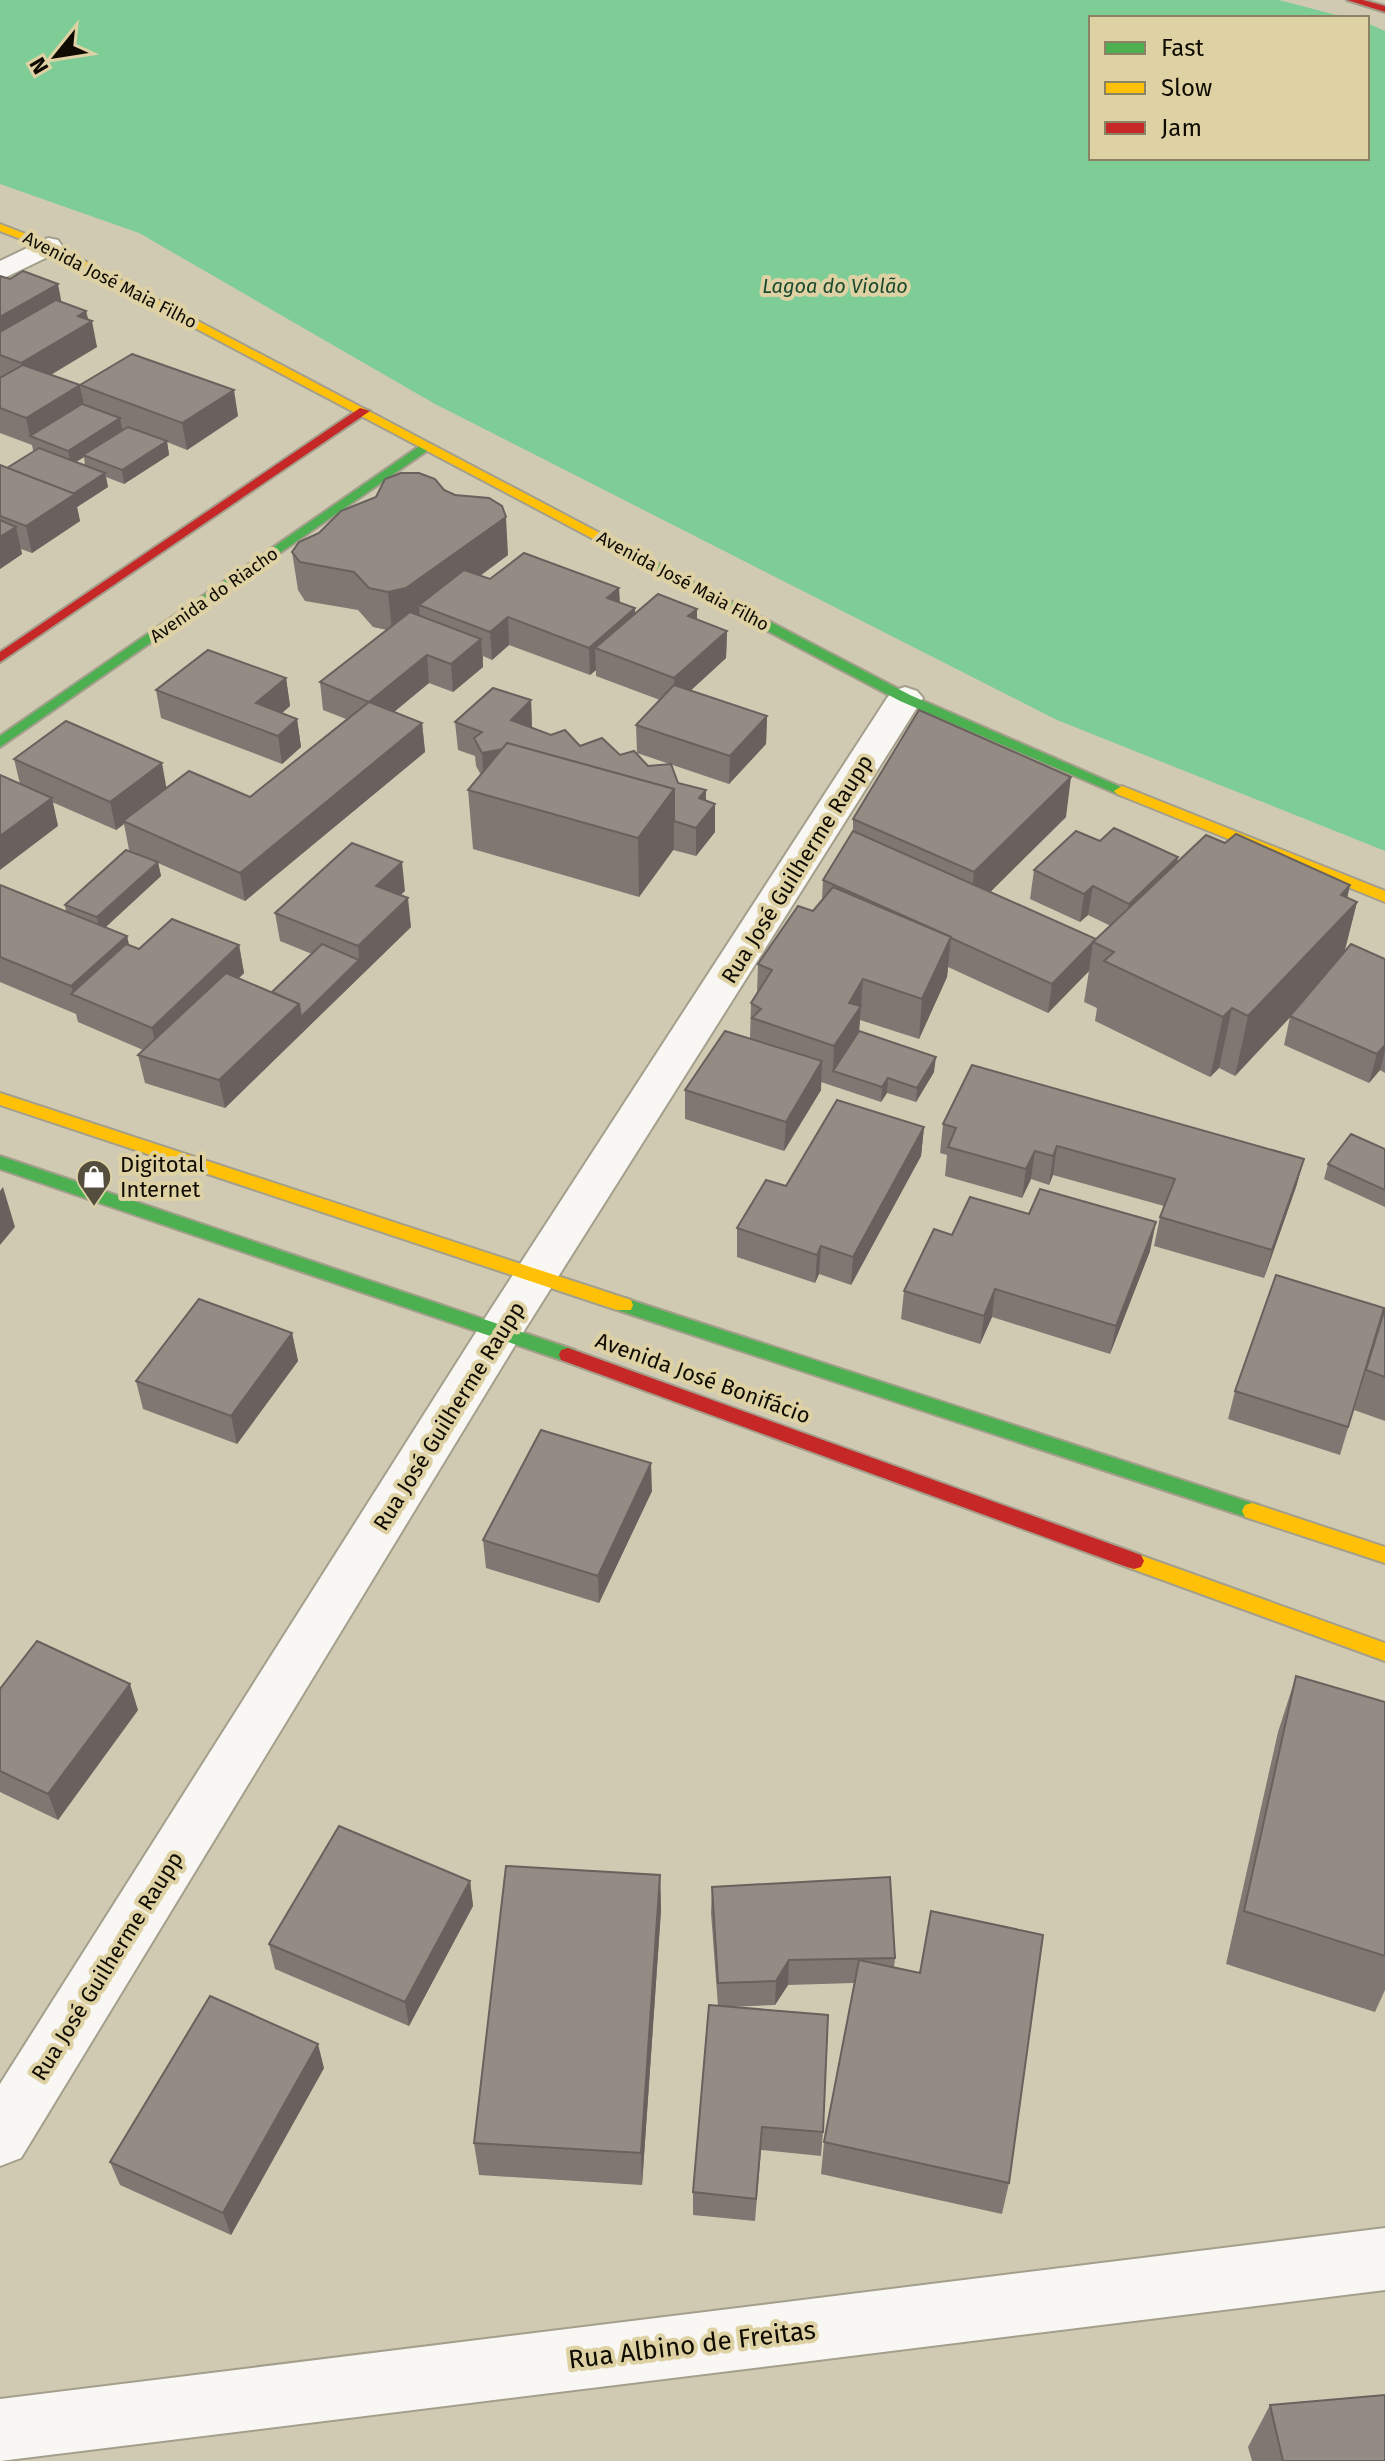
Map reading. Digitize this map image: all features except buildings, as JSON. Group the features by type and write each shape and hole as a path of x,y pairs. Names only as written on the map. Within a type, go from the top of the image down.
{"street":[{"path":"1352,0 1385,9"},
{"name":"Avenida José Maia Filho","path":"0,227 48,246 905,698 1125,792 1385,897"},
{"path":"0,272 48,246"},
{"path":"0,658 364,411"},
{"name":"Avenida do Riacho","path":"0,743 428,446"},
{"name":"Rua José Guilherme Raupp","path":"0,2137 501,1330 905,698"},
{"name":"Avenida José Bonifácio","path":"0,1099 1385,1555"},
{"name":"Avenida José Bonifácio","path":"0,1162 501,1330 1385,1652"},
{"name":"Rua Albino de Freitas","path":"0,2431 1385,2259"}],"water":[{"name":"Lagoa do Violão","path":"0,0 1279,0 1340,16 1089,16 1089,160 1369,160 1369,24 1385,31 1385,851 1057,720 435,404 139,233 0,184"}],"traffic: fast":[{"path":"0,743 428,446"},
{"path":"606,540 905,698 1122,791"},
{"path":"0,1162 568,1355"},
{"path":"624,1305 1252,1511"}],"traffic: slow":[{"path":"0,227 48,246 606,540"},
{"path":"1122,791 1385,897"},
{"path":"0,1099 624,1305"},
{"path":"1252,1511 1385,1555"},
{"path":"1134,1561 1385,1652"}],"traffic: jam":[{"path":"1352,0 1385,9"},
{"path":"0,658 364,411"},
{"path":"568,1355 1134,1561"}],"place":[{"name":"Digitotal Internet","path":"94,1208"}]}
